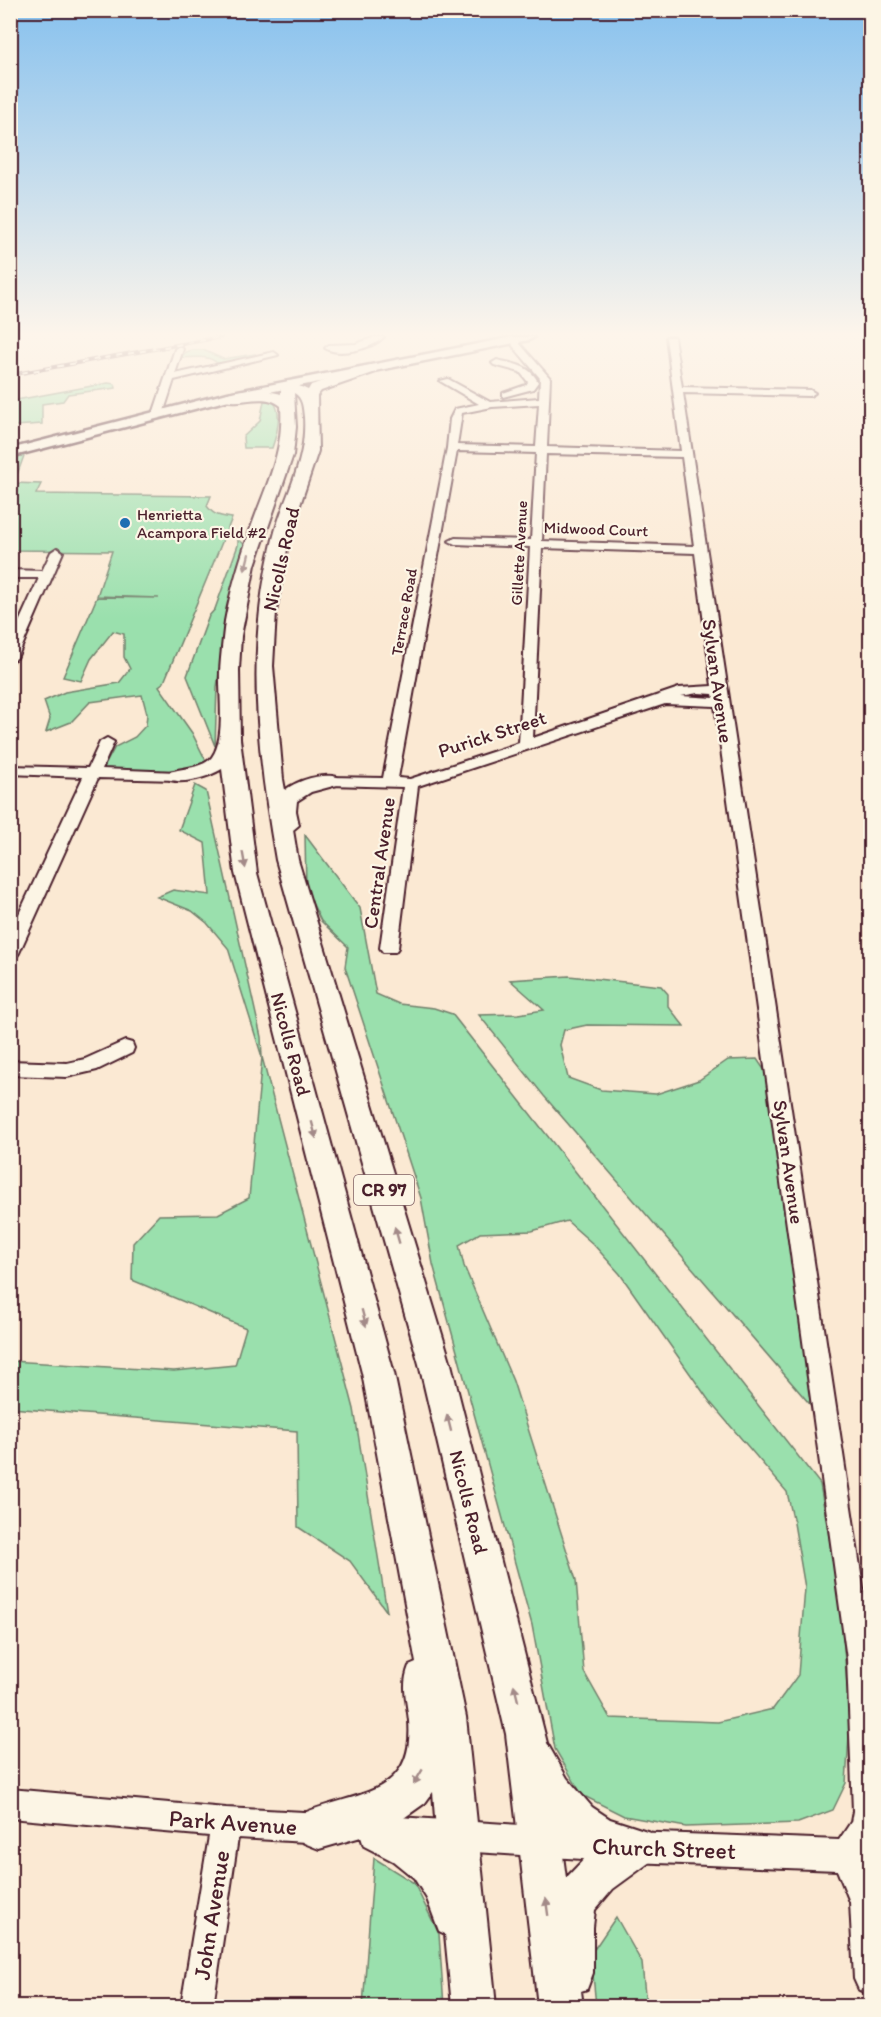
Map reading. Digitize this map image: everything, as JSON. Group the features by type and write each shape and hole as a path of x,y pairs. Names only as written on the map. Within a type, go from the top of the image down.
{"highway":[{"name":"Nicolls Road","path":"289,431 287,450 249,553 231,646 231,726 236,810 246,873 378,1373 398,1471 446,1717 473,2007"},
{"name":"Nicolls Road","path":"305,431 311,451 281,538 267,612 264,666 272,779 284,843 435,1364 526,1734 561,2007"},
{"path":"177,776 210,768 219,763 225,755 231,726"},
{"path":"269,738 275,742 278,763 290,772 330,781"},
{"path":"177,776 211,781 223,786 236,810"},
{"path":"284,843 289,829 285,807 289,796 305,787 330,781"},
{"path":"319,1828 356,1819 393,1803 416,1782 427,1760 430,1733 402,1539 398,1471"},
{"path":"526,1734 540,1772 556,1799 579,1824 600,1836 635,1847"},
{"path":"379,1831 411,1846 428,1861 447,1889 473,2007"},
{"path":"573,2007 570,1949 574,1904 593,1878 635,1847"}],"main road":[{"path":"10,453 93,431"}],"street":[{"name":"Terrace Road","path":"390,782 454,431"},
{"name":"Gillette Avenue","path":"526,745 543,431"},
{"name":"Sylvan Avenue","path":"683,431 861,1659 862,1729 868,1811 858,1861"},
{"path":"452,448 686,454"},
{"name":"Midwood Court","path":"455,541 699,550"},
{"path":"12,653 57,552"},
{"path":"10,574 46,575"},
{"name":"Purick Street","path":"330,781 411,783 664,700 674,694 702,688 720,697"},
{"path":"10,953 107,742"},
{"path":"10,770 177,776"},
{"name":"Central Avenue","path":"389,948 411,783"},
{"path":"10,1068 67,1070 90,1065 125,1048"},
{"name":"Park Avenue","path":"10,1803 226,1823 456,1834"},
{"name":"John Avenue","path":"197,2007 226,1823"},
{"name":"Church Street","path":"456,1834 539,1843 858,1861"},
{"path":"858,1861 865,1902 870,1979"}],"green space":[{"path":"249,431 277,431 272,448 244,448 243,437"},
{"path":"25,453 14,483 41,484 36,494 211,496 207,506 212,512 232,518 164,682 159,686 192,733 206,761 196,766 170,771 103,769 115,747 135,737 146,725 147,714 142,695 90,702 71,722 46,732 50,719 44,701 65,692 119,683 130,669 124,657 124,634 113,631 91,659 81,681 63,677 97,597 159,598 97,596 112,551 11,550 11,457"},
{"path":"238,539 244,544 228,608 217,687 215,746 187,676 209,616 215,609 238,545"},
{"path":"195,785 206,791 261,1037 262,1057 228,948 207,923 192,911 157,897 173,890 210,895 205,843 179,830"},
{"path":"305,835 360,908 376,994 399,1004 434,1008 452,1014 820,1484 840,1601 850,1720 846,1783 833,1810 798,1823 686,1827 624,1816 582,1795 555,1749 532,1625 433,1264 421,1198 345,967 348,947 321,921 306,890","holes":["567,1221 593,1244 620,1274 710,1402 787,1492 805,1588 798,1675 773,1709 718,1722 610,1718 584,1672 576,1580 513,1381 464,1266 459,1245 480,1233 532,1231"]},
{"path":"569,976 661,986 668,994 668,1006 684,1026 587,1025 564,1030 560,1045 568,1078 601,1090 656,1094 699,1080 728,1060 757,1059 769,1077 815,1410 544,1096 479,1015 518,1014 544,1010 510,980"},
{"path":"262,1057 354,1409 387,1612 350,1561 298,1527 297,1431 11,1408 11,1361 174,1371 235,1365 246,1328 132,1280 133,1243 159,1215 218,1214 249,1198"},
{"path":"374,1858 414,1883 439,1934 444,2006 363,2006"},
{"path":"616,1917 642,1963 646,2006 596,2006 591,1954"}],"place":[{"name":"Henrietta Acampora Field #2","path":"125,523"}]}
